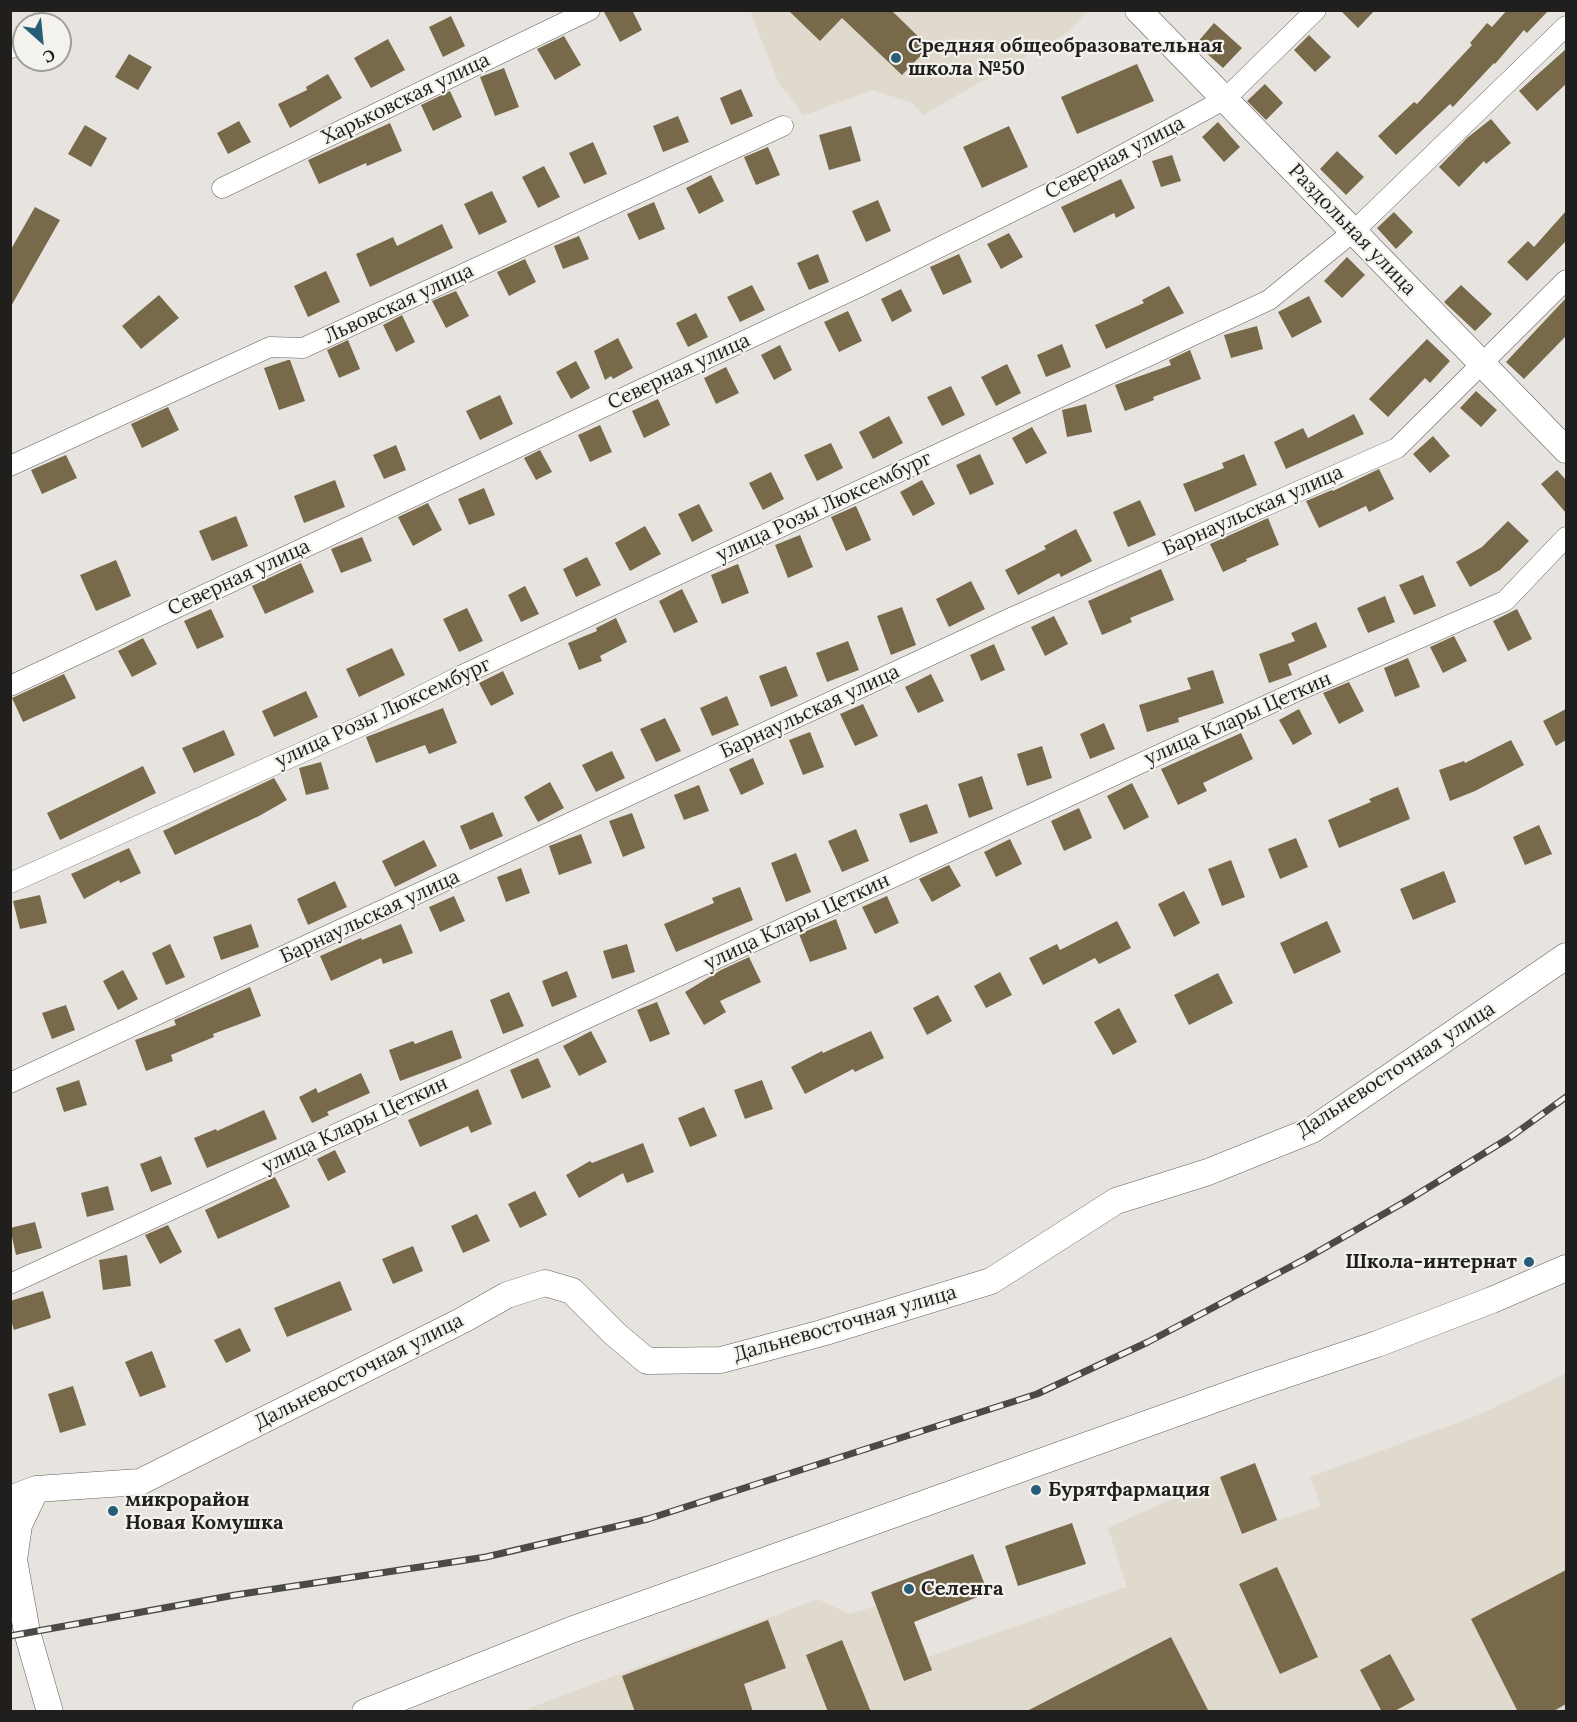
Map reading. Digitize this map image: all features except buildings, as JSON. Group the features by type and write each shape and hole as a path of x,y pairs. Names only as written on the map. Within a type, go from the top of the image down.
{"street":[{"name":"Харьковская улица","path":"222,188 590,10"},
{"name":"Раздольная улица","path":"1138,10 1566,450"},
{"name":"Северная улица","path":"10,686 861,286 1082,177 1225,99 1316,10"},
{"name":"улица Розы Люксембург","path":"10,883 372,721 458,676 1269,300 1354,231 1566,26"},
{"name":"Львовская улица","path":"10,466 270,347 303,348 783,126"},
{"name":"Барнаульская улица","path":"10,1083 1013,617 1397,448 1566,280"},
{"name":"улица Клары Цеткин","path":"10,1284 1273,703 1505,601 1566,537"},
{"name":"Дальневосточная улица","path":"10,1499 36,1489 140,1482 463,1320 507,1295 545,1283 572,1291 615,1334 647,1361 721,1359 822,1333 991,1281 1116,1201 1208,1172 1312,1130 1566,956"},
{"path":"365,1712 570,1629 1255,1385 1377,1344 1492,1300 1566,1268"},
{"path":"36,1489 18,1525 12,1557 27,1632 50,1712"}],"shaded area":[{"name":"Средняя общеобразовательная школа №50","path":"750,11 1088,11 1067,33 923,115 913,103 872,90 803,116 779,84"},
{"path":"1566,1373 1566,1711 519,1712 818,1599 849,1614 876,1606 886,1632 914,1622 928,1657 1127,1587 1108,1528 1220,1477 1255,1463 1279,1520 1321,1506 1310,1477 1481,1414"}],"railway":[{"path":"10,1636 235,1595 486,1557 648,1519 1037,1394 1148,1342 1305,1259 1408,1200 1509,1138 1566,1097"}],"place":[{"name":"Средняя общеобразовательная школа №50","path":"896,58"},
{"name":"Школа-интернат","path":"1529,1262"},
{"name":"Бурятфармация","path":"1036,1490"},
{"name":"микрорайон Новая Комушка","path":"113,1511"},
{"name":"Селенга","path":"909,1589"}]}
